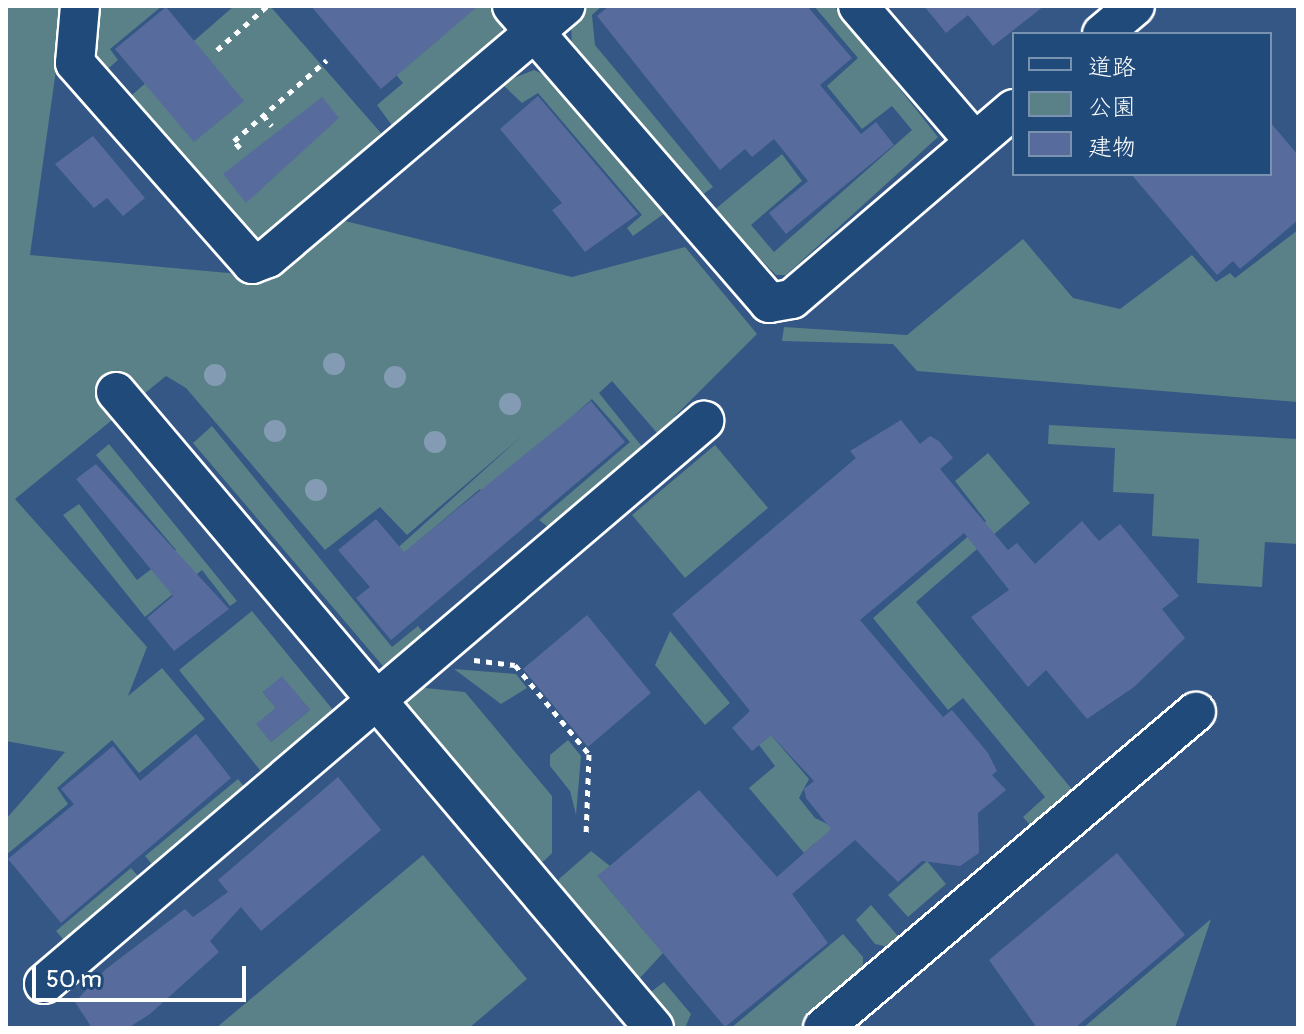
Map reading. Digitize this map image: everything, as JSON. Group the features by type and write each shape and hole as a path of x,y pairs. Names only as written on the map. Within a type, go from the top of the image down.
{"lane":[{"path":"80,6 75,63 252,264 523,19 565,6"},
{"path":"858,6 975,142"},
{"path":"1104,32 1135,6"},
{"path":"523,19 769,303 792,299 1012,111"},
{"path":"116,392 375,702 654,1028"},
{"path":"44,984 704,421"},
{"path":"823,1028 1196,712"}],"path":[{"path":"217,50 267,6"},
{"path":"240,148 234,141 327,60"},
{"path":"263,115 272,126"},
{"path":"430,654 515,665 589,754 586,836"}],"shaded area":[{"path":"6,6 1298,6 1298,1028 6,1028"}],"green space":[{"path":"6,6 65,6 30,255 261,276 337,219 572,277 685,247 757,334 674,417 679,423 658,434 612,381 599,393 644,449 557,534 539,520 630,442 592,399 488,491 516,534 480,489 398,558 392,553 523,435 407,535 380,507 325,550 186,388 166,376 15,499 147,647 128,696 162,668 205,719 139,773 112,740 57,788 68,804 6,855 6,819 65,752 6,741"},
{"path":"97,6 162,6 110,49 118,60 103,73 93,61"},
{"path":"234,6 270,6 387,140 256,244 125,101"},
{"path":"338,6 496,6 504,36 396,131 377,105 403,83"},
{"path":"590,6 602,6 592,15 595,45 713,187 698,198 572,51 571,22"},
{"path":"814,6 834,6 938,137 786,275 776,275 713,211 782,154 802,181 751,225 774,252 912,130 892,106 862,129 827,86 858,58"},
{"path":"534,70 549,77 665,213 633,236 627,228 642,215 538,93 522,103 501,83"},
{"path":"1298,230 1298,402 917,371 893,344 782,341 784,327 907,335 1023,239 1073,298 1120,309 1192,255 1216,282 1230,273 1235,278"},
{"path":"1049,425 1298,439 1298,544 1265,542 1262,587 1197,583 1199,539 1152,536 1154,494 1113,492 1115,448 1048,444"},
{"path":"212,426 392,647 418,626 429,640 388,672 193,443"},
{"path":"109,444 237,601 230,606 202,570 145,617 63,515 79,504 137,580 176,550 96,455"},
{"path":"715,445 768,508 685,578 632,515"},
{"path":"988,453 1030,503 916,602 1080,799 1037,833 1023,817 1045,797 963,698 948,710 873,618 986,521 955,481"},
{"path":"252,611 338,716 264,775 179,670","holes":["282,677 310,710 271,742 257,724 276,708 263,692"]},
{"path":"670,631 730,703 705,725 655,665"},
{"path":"454,669 516,674 527,688 501,704"},
{"path":"415,687 465,692 552,796 552,853 544,861 536,862 401,712"},
{"path":"771,735 809,779 799,798 815,818 856,838 815,843 804,853 749,788 775,766 759,745"},
{"path":"568,740 581,756 576,815 570,791 550,766 550,755"},
{"path":"238,779 248,792 156,869 145,856"},
{"path":"591,851 610,866 598,876 663,953 638,980 558,891 559,879"},
{"path":"423,855 527,979 469,1028 216,1028"},
{"path":"927,861 946,884 908,917 888,895"},
{"path":"131,868 145,884 70,947 56,931"},
{"path":"871,905 904,943 897,949 875,944 856,920"},
{"path":"1211,919 1175,1028 1083,1028"},
{"path":"843,934 863,957 863,975 802,1028 731,1028"},
{"path":"664,982 691,1014 685,1028 669,1025 648,994"}],"building":[{"path":"311,6 478,6 381,89"},
{"path":"609,6 807,6 852,58 820,85 861,134 876,122 894,145 786,234 769,213 808,181 774,139 752,157 745,149 720,170 597,16"},
{"path":"924,6 1044,6 993,46 968,15 946,33"},
{"path":"166,7 244,101 194,142 115,49"},
{"path":"538,96 638,214 585,252 552,210 562,203 500,129"},
{"path":"322,97 339,118 246,203 223,174"},
{"path":"1272,124 1298,155 1298,220 1240,269 1233,261 1217,275 1133,176 1272,176"},
{"path":"93,136 145,198 123,216 107,198 94,208 55,164"},
{"path":"591,401 625,442 391,640 356,598 370,587 338,550 376,519 404,552"},
{"path":"901,420 920,444 930,436 939,441 953,458 940,469 1008,550 1017,543 1035,564 1082,521 1099,541 1120,524 1179,596 1162,609 1185,638 1134,687 1087,719 1046,670 1028,687 971,617 1009,590 964,533 860,620 943,717 952,710 988,753 997,771 992,775 1006,790 978,813 979,853 960,866 922,861 898,882 855,840 792,894 828,943 725,1027 598,876 699,790 777,877 831,829 806,798 804,789 814,781 771,735 752,751 732,728 750,711 672,614 856,458 850,451"},
{"path":"96,464 229,609 174,651 147,618 173,596 76,479"},
{"path":"587,615 651,693 588,747 523,669"},
{"path":"282,676 310,710 271,742 256,724 276,708 263,692"},
{"path":"196,734 231,778 61,923 8,859 74,804 61,789 113,746 140,781"},
{"path":"338,777 381,830 261,931 241,907 210,941 219,952 150,1014 128,1028 92,1028 75,1002 106,969 185,909 193,917 228,892 218,880"},
{"path":"1117,853 1185,935 1075,1028 1037,1028 989,960"}]}
